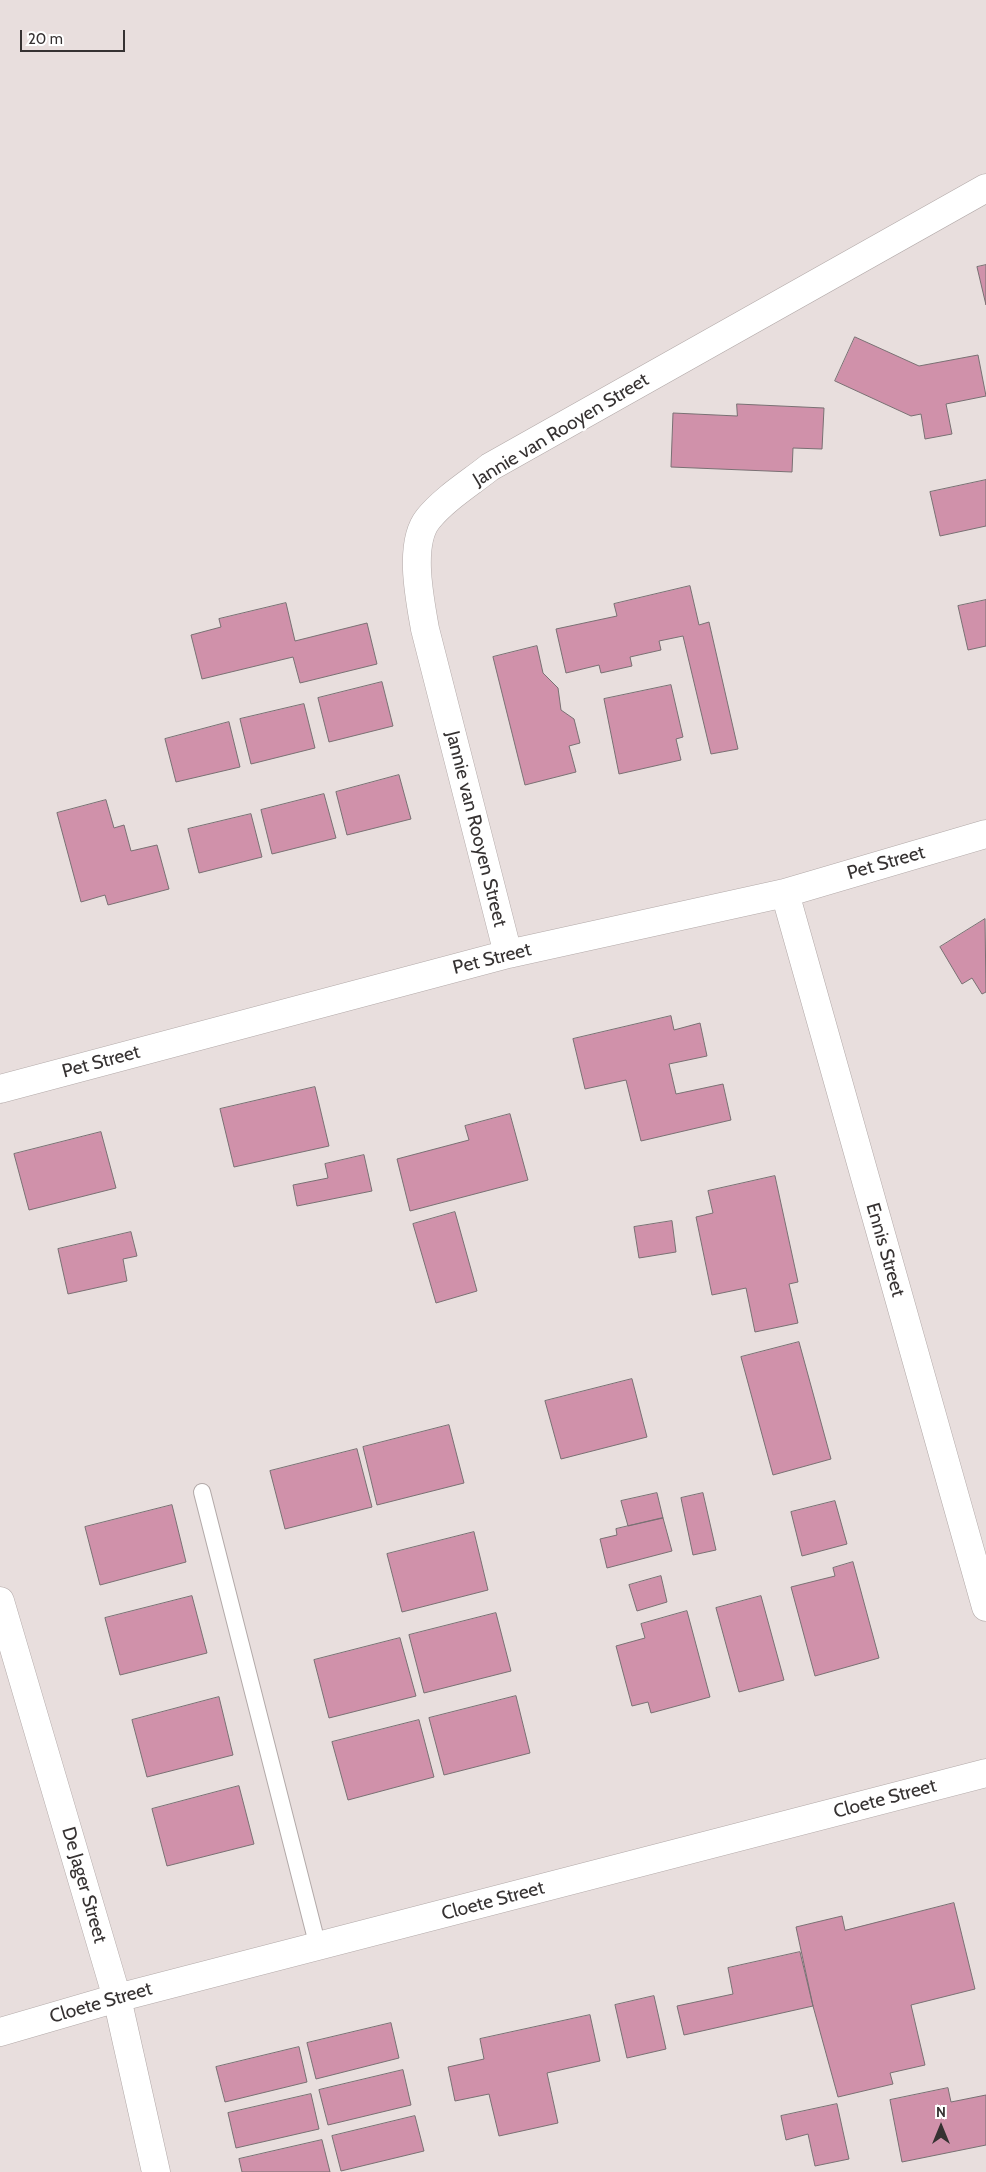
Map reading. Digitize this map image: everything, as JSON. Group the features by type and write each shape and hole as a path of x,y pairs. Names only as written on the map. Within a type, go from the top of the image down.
{"street":[{"name":"Jannie van Rooyen Street","path":"508,954 424,629 416,573 419,545 427,520 446,501 490,468 986,188"},
{"name":"Pet Street","path":"0,1088 508,954 785,893 986,834"},
{"name":"Ennis Street","path":"785,893 986,1607"},
{"name":"De Jager Street","path":"0,1601 117,1998 156,2172"},
{"name":"Cloete Street","path":"0,2032 117,1998 986,1773"}],"lane":[{"path":"202,1492 318,1947"}],"building":[{"path":"986,265 986,305 977,267"},
{"path":"855,337 919,366 978,355 986,396 946,404 952,434 925,439 921,414 911,416 835,381"},
{"path":"737,404 824,408 822,449 793,448 792,472 671,467 673,413 737,416"},
{"path":"986,480 986,526 940,536 930,492"},
{"path":"690,586 699,625 709,622 738,749 711,754 683,636 659,641 661,650 630,657 632,666 601,673 599,665 566,673 556,629 617,616 614,604"},
{"path":"986,600 986,646 968,650 958,606"},
{"path":"286,603 295,641 367,623 377,664 300,683 293,657 202,679 191,635 221,627 219,619"},
{"path":"537,646 543,673 558,688 561,710 574,719 580,743 569,746 576,772 525,785 493,657"},
{"path":"382,682 393,726 329,742 318,698"},
{"path":"671,685 683,737 676,739 681,760 619,774 604,699"},
{"path":"304,704 315,748 251,764 240,719"},
{"path":"229,722 240,767 176,782 165,739"},
{"path":"399,775 411,819 347,835 336,792"},
{"path":"324,794 336,838 272,854 261,810"},
{"path":"106,800 114,828 124,825 131,851 157,845 169,889 108,905 105,895 81,902 57,813"},
{"path":"251,814 262,857 199,873 188,829"},
{"path":"985,919 986,992 982,994 972,978 962,984 940,947"},
{"path":"671,1016 674,1030 700,1023 707,1056 669,1064 676,1094 723,1084 731,1120 641,1141 626,1080 585,1089 573,1039"},
{"path":"315,1087 329,1146 234,1167 220,1109"},
{"path":"510,1114 528,1180 410,1211 397,1159 469,1140 465,1126"},
{"path":"101,1132 116,1188 29,1210 14,1154"},
{"path":"364,1155 372,1191 297,1206 293,1185 328,1178 325,1164"},
{"path":"775,1176 798,1282 789,1284 798,1323 755,1332 746,1288 712,1295 696,1217 713,1213 708,1191"},
{"path":"455,1212 477,1291 436,1303 413,1224"},
{"path":"672,1221 676,1252 639,1258 634,1227"},
{"path":"131,1232 137,1256 123,1259 127,1281 68,1294 58,1249"},
{"path":"799,1342 831,1459 773,1475 741,1357"},
{"path":"632,1379 647,1437 561,1459 545,1401"},
{"path":"449,1425 464,1483 377,1505 363,1447"},
{"path":"357,1449 372,1507 285,1529 270,1471"},
{"path":"657,1493 663,1518 628,1526 621,1501"},
{"path":"703,1493 716,1550 693,1555 681,1498"},
{"path":"835,1501 847,1544 802,1556 791,1512"},
{"path":"172,1505 186,1562 100,1585 85,1527"},
{"path":"663,1518 672,1551 607,1568 600,1539 617,1535 616,1529"},
{"path":"474,1532 488,1590 402,1612 387,1554"},
{"path":"853,1562 879,1658 815,1676 791,1587 835,1576 833,1568"},
{"path":"661,1576 667,1602 637,1611 629,1585"},
{"path":"192,1596 207,1653 120,1675 105,1618"},
{"path":"761,1596 784,1680 739,1692 716,1608"},
{"path":"687,1611 710,1697 651,1713 648,1702 632,1706 616,1646 645,1638 641,1624"},
{"path":"496,1613 511,1671 424,1693 409,1635"},
{"path":"400,1638 416,1696 329,1718 314,1660"},
{"path":"516,1696 530,1753 444,1775 429,1718"},
{"path":"219,1697 233,1755 147,1777 132,1720"},
{"path":"419,1720 434,1777 348,1800 332,1742"},
{"path":"239,1786 254,1844 167,1866 152,1809"},
{"path":"954,1903 975,1989 911,2005 925,2065 890,2073 893,2084 838,2097 813,2006 796,1927 842,1916 845,1930"},
{"path":"800,1952 813,2006 684,2035 677,2006 733,1994 728,1968"},
{"path":"654,1996 666,2049 627,2058 615,2005"},
{"path":"590,2015 600,2061 547,2073 558,2123 499,2136 489,2094 455,2101 448,2067 484,2059 480,2039"},
{"path":"391,2023 399,2058 316,2079 307,2043"},
{"path":"299,2047 307,2082 225,2102 216,2067"},
{"path":"403,2070 411,2105 328,2125 319,2090"},
{"path":"948,2088 951,2102 986,2095 986,2145 902,2162 890,2100"},
{"path":"311,2094 319,2129 236,2148 228,2113"},
{"path":"837,2104 849,2159 815,2166 808,2134 786,2140 781,2116"},
{"path":"415,2116 424,2151 341,2171 332,2136"},
{"path":"322,2140 330,2172 242,2172 239,2159"}]}
